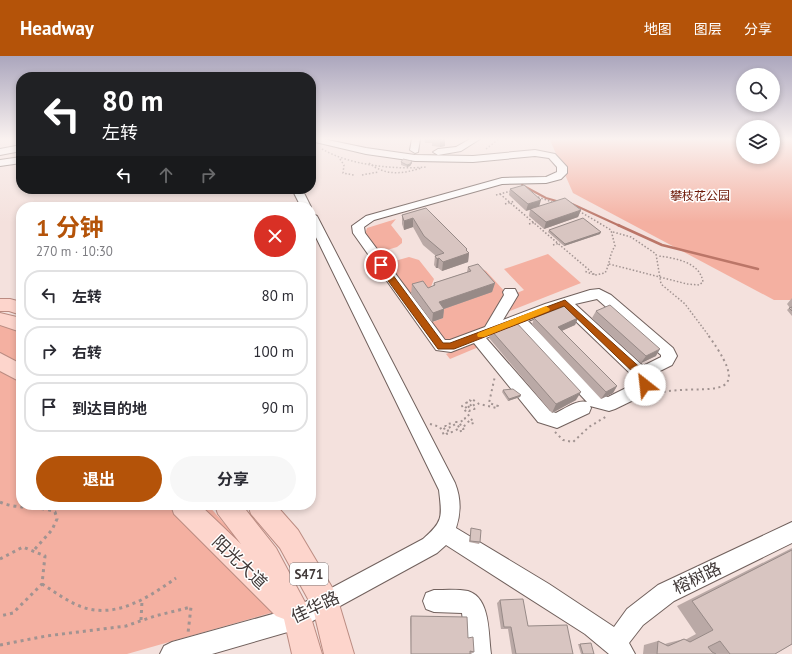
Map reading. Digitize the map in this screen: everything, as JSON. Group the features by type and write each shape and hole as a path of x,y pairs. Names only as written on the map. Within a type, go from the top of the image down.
{"main road":[{"path":"0,305 10,305 16,307"},
{"path":"0,318 16,323"},
{"path":"0,361 16,371"},
{"name":"阳光大道","path":"188,510 298,618"},
{"name":"S471","path":"231,510 267,557 298,618 307,654"},
{"name":"S471","path":"264,510 290,539 326,604 339,654"}],"street":[{"path":"562,167 560,175 546,180 502,181 370,218 358,226 359,233 438,344 447,347 592,294 603,296 666,349 669,356 667,361 640,374"},
{"path":"316,226 448,489 451,513 445,533 539,590 619,650"},
{"path":"483,334 511,295 510,292"},
{"path":"519,320 593,398 600,403 613,403 642,388 645,382 640,374 565,303"},
{"path":"483,334 500,364 540,414 548,420 561,419 583,408"},
{"name":"榕树路","path":"619,650 635,617 666,593 792,532"},
{"name":"佳华路","path":"179,652 298,618 430,546 445,533"},
{"path":"434,600 467,602 474,609 478,654"}],"path":[{"path":"344,167 344,173 354,175"},
{"path":"374,167 379,171"},
{"path":"362,175 379,171 399,172 423,168"},
{"path":"496,195 517,189"},
{"path":"500,194 535,222 595,275"},
{"path":"534,196 555,203"},
{"path":"540,202 544,200"},
{"path":"505,204 515,201"},
{"path":"549,202 554,208"},
{"path":"577,209 585,216 606,226 613,232 615,246 610,253 610,264 605,273 595,275 584,271"},
{"path":"529,224 535,222"},
{"path":"553,245 559,243"},
{"path":"610,264 687,284 699,285 703,282 700,272 684,261 671,257 658,256"},
{"path":"417,429 433,424 440,427 444,435 447,434 443,426 446,426 449,433 452,432 448,424 453,423 458,432 461,431 456,422 459,422 463,429 466,428 461,420 466,418 470,424 474,423 462,406 464,405 469,411 471,410 466,403 468,402 474,409 476,408 470,400 472,399 479,404 498,408 498,406 489,403 497,366 500,364"},
{"path":"0,502 8,506 16,506"},
{"path":"33,551 52,530 57,519 55,512 51,510"},
{"path":"0,559 23,547 45,556 42,584 13,614 0,616"},
{"path":"42,584 84,608 122,609 150,598 176,578"},
{"path":"141,620 142,601"},
{"path":"0,645 46,636 126,626 141,620 191,607 179,652"}],"green space":[{"name":"攀枝花公园","path":"562,167 792,167 792,300 774,300 573,193"},
{"path":"396,219 391,225 402,239 402,243 397,247 377,253 365,234 367,228"},
{"path":"548,254 581,283 505,313 517,293 524,290 504,269"},
{"path":"409,257 419,260 434,279 427,297 422,290 407,295 384,264"},
{"path":"482,269 486,271 506,293 486,328 445,341 428,324 443,318 438,311"},
{"path":"0,324 16,330 16,510 212,510 238,539 281,610 127,654 0,654"},
{"path":"477,341 481,346 450,359 446,354"}],"building":[{"path":"524,185 541,200 528,204 510,189"},
{"path":"565,198 581,210 546,222 530,209"},
{"path":"426,208 467,249 466,250 469,253 443,262 439,258 437,259 435,256 444,253 424,236 413,218 404,221 402,215"},
{"path":"583,218 601,232 565,244 549,230"},
{"path":"478,264 495,283 439,302 444,309 433,313 412,284 423,281 428,288 435,285 434,283 471,271 468,267"},
{"path":"610,305 660,349 646,356 596,311"},
{"path":"565,306 578,318 558,327 617,386 606,392 534,318"},
{"path":"514,320 581,392 556,404 491,330"},
{"path":"513,389 521,395 509,399 503,390"},
{"path":"471,528 481,530 480,542 470,541"},
{"path":"792,550 792,644 775,654 730,654 720,641 708,647 716,654 657,654 658,641 668,646 684,639 690,642 713,630 692,601"},
{"path":"523,599 528,626 567,625 573,654 516,654 511,627 504,627 500,600"},
{"path":"411,616 467,617 468,638 473,637 474,652 470,651 470,654 411,654"},
{"path":"591,643 594,654 583,654 580,644"}],"waterway":[{"path":"522,185 546,198 560,202"},
{"path":"570,203 620,226"},
{"path":"618,225 662,245 758,269"}],"slow traffic":[{"path":"481,335 546,309"}],"route":[{"path":"381,265 438,344 441,346 451,346 550,307 565,303 642,375 645,379 645,385"}]}
